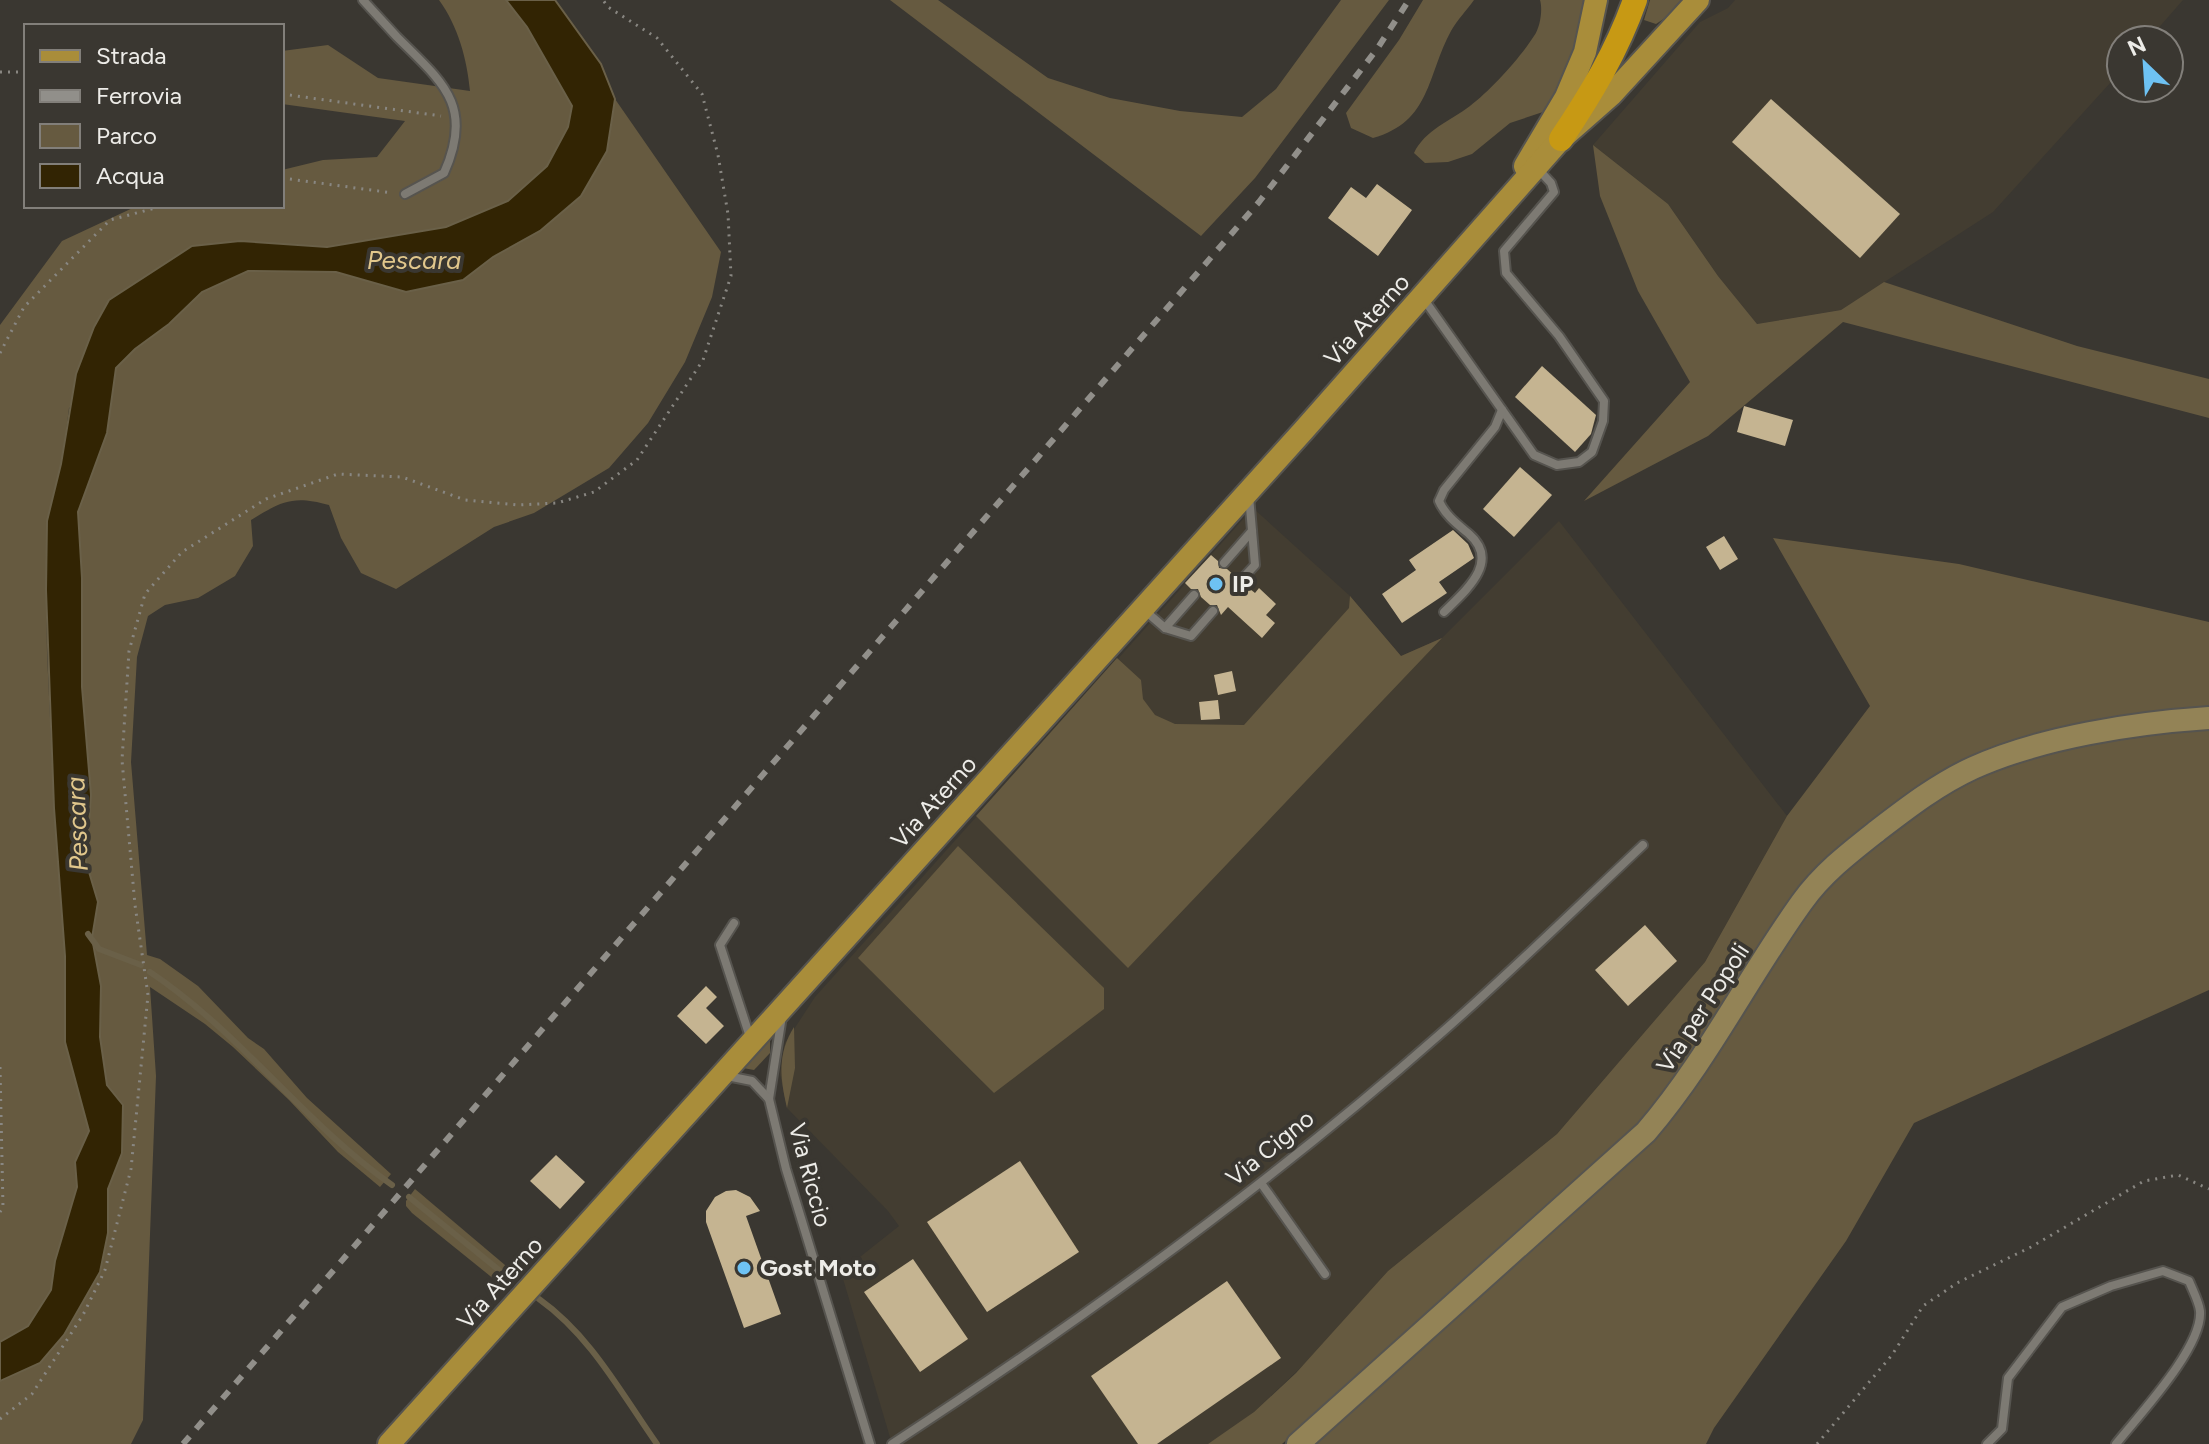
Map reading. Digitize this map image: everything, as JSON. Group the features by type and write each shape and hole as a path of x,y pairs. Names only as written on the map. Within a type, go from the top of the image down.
{"highway":[{"path":"1561,139 1616,51 1635,0"}],"main road":[{"name":"Via Aterno","path":"1516,193 1522,171 1566,97 1585,52 1596,0"},
{"name":"Via Aterno","path":"389,1444 1538,169 1561,139 1611,95 1698,0"},
{"name":"Via per Popoli","path":"1298,1444 1646,1132 1675,1098 1802,902 1836,863 1905,810 1947,783 2004,756 2082,735 2209,718"}],"lane":[{"path":"363,0 446,88 454,118 454,144 444,173 405,194"},
{"path":"1423,297 1534,455 1557,465 1579,462 1592,452 1603,421 1604,401 1559,336 1506,273 1504,251 1554,192 1551,183 1538,169"},
{"path":"1444,612 1480,573 1482,561 1473,539 1443,511 1439,501 1444,490 1495,427 1502,410"},
{"path":"1243,578 1255,565 1249,490"},
{"path":"1224,563 1252,531"},
{"path":"1165,628 1194,595"},
{"path":"1142,609 1165,628 1191,636 1213,611"},
{"name":"Via Cigno","path":"892,1444 1067,1325 1261,1183 1438,1037 1643,845"},
{"path":"734,923 720,945 752,1042"},
{"name":"Via Riccio","path":"784,1008 769,1099 786,1169 870,1444"},
{"name":"Via Riccio","path":"723,1075 752,1081 769,1099"},
{"path":"1261,1183 1325,1274"},
{"path":"1987,1444 2002,1429 2008,1378 2062,1307 2111,1286 2163,1271 2189,1281 2200,1309 2199,1329 2183,1359 2116,1444"}],"path":[{"path":"0,1419 32,1394 83,1315 105,1270 131,1169 148,995 135,905 122,760 129,651 145,594 182,552 266,499 338,474 402,477 465,500 518,505 557,503 594,492 637,460 703,360 731,276 728,214 718,155 702,94 657,38 608,7 603,0"},
{"path":"0,72 24,72"},
{"path":"284,94 454,118"},
{"path":"284,178 405,194"},
{"path":"0,353 24,307 110,220 155,208"},
{"path":"0,1067 3,1207 0,1212"},
{"path":"1817,1444 1892,1355 1923,1306 1957,1283 2031,1247 2144,1181 2178,1175 2209,1189"}],"shaded area":[{"path":"1735,0 2183,0 2162,24 2105,24 2105,89 1993,212 1841,310 1757,324 1718,276 1668,204 1593,145 1700,22 1728,8"},
{"path":"1253,508 1350,596 1401,656 1442,638 1559,521 1787,816 1705,962 1557,1134 1388,1271 1314,1355 1254,1412 1224,1435 1208,1444 892,1444 841,1272 899,1226 787,1108 780,1074 785,1043 815,997"}],"green space":[{"path":"439,0 506,0 527,27 572,105 568,127 547,166 508,201 446,227 327,247 240,241 69,408 46,590 47,652 65,957 65,1042 90,1131 75,1162 77,1187 55,1261 51,1290 28,1326 0,1342 0,325 62,241 133,208 284,208 284,170 323,160 377,157 405,121 284,104 284,51 328,45 378,78 470,91 467,67 451,21"},
{"path":"890,0 938,0 1048,78 1110,98 1180,111 1242,117 1276,89 1341,0 1389,0 1255,178 1201,236"},
{"path":"1423,0 1474,0 1451,31 1425,95 1406,121 1392,131 1373,138 1351,128 1346,113 1399,40"},
{"path":"1540,0 1589,0 1583,28 1552,109 1510,123 1472,154 1448,162 1425,163 1414,153 1425,138 1478,99 1528,45 1539,24"},
{"path":"1650,0 1681,0 1656,24 1644,20"},
{"path":"615,99 721,252 712,297 685,362 648,423 609,468 534,513 494,527 396,589 361,573 341,538 329,505 297,500 271,508 251,520 253,546 235,576 198,598 165,605 148,616 137,657 131,762 147,955 160,959 198,986 248,1038 264,1049 307,1098 391,1174 380,1187 338,1152 233,1047 150,987 156,1076 143,1420 131,1444 0,1444 0,1381 40,1363 64,1335 100,1272 108,1233 108,1189 122,1153 123,1105 107,1085 100,1037 101,986 92,938 98,902 86,862 91,795 82,687 82,578 78,511 107,433 116,368 202,292 248,271 336,272 360,278 463,280 493,257 540,231 607,151"},
{"path":"1593,145 1668,204 1718,276 1757,324 1841,310 1884,282 2077,346 2209,379 2209,418 1843,322 1708,436 1584,501 1690,382 1638,291 1600,196"},
{"path":"1773,538 1959,564 2209,622 2209,708 2163,713 1899,802 1829,856 1809,878 1667,1093 1639,1126 1282,1444 1208,1444 1254,1412 1296,1373 1388,1271 1557,1134 1705,962 1787,816 1870,706"},
{"path":"1350,596 1401,656 1442,638 1128,968 976,816 1117,658 1141,680 1143,699 1155,715 1175,724 1244,725 1349,608"},
{"path":"2209,728 2209,990 1914,1123 1846,1241 1714,1428 1706,1444 1313,1444 1653,1139 1683,1104 1810,908 1843,870 1910,818 1952,791 2007,765 2084,745"},
{"path":"958,846 1104,988 1104,1009 994,1093 858,958"},
{"path":"794,1027 795,1068 787,1108 782,1057"},
{"path":"770,1039 770,1053 754,1070 743,1068"},
{"path":"415,1189 511,1270 510,1275 500,1284 412,1213 406,1201"}],"water":[{"name":"Pescara","path":"506,0 555,0 601,64 615,99 607,151 581,196 540,231 493,257 463,280 406,292 336,272 248,271 202,292 116,368 107,433 78,512 82,578 82,687 91,795 86,862 98,902 92,938 101,986 100,1037 107,1085 123,1105 122,1153 108,1189 108,1233 100,1272 64,1335 40,1363 0,1381 0,1342 28,1326 51,1290 55,1261 77,1187 75,1162 89,1131 65,1042 65,956 54,808 46,590 47,521 61,464 76,374 94,327 109,300 192,246 240,241 327,247 446,227 508,201 547,166 568,127 572,106 527,27"}],"building":[{"path":"1771,99 1900,214 1860,258 1732,142"},
{"path":"1377,184 1412,210 1378,256 1328,218 1351,187 1366,198"},
{"path":"1542,366 1596,415 1591,434 1575,452 1515,397"},
{"path":"1744,406 1793,420 1785,446 1737,432"},
{"path":"1520,467 1552,495 1514,537 1483,509"},
{"path":"1453,530 1468,544 1474,558 1439,582 1447,593 1402,623 1382,594 1416,570 1409,560"},
{"path":"1724,536 1738,559 1720,570 1706,547"},
{"path":"1211,555 1218,561 1219,568 1227,569 1239,584 1255,593 1259,588 1276,604 1266,615 1275,623 1262,638 1228,607 1221,615 1217,605 1210,605 1198,589 1191,589 1185,583"},
{"path":"1232,671 1236,691 1218,695 1214,675"},
{"path":"1218,700 1220,719 1201,720 1199,702"},
{"path":"1645,925 1677,961 1628,1006 1595,970"},
{"path":"706,986 717,997 706,1008 724,1026 706,1044 677,1016"},
{"path":"556,1155 585,1182 560,1209 530,1181"},
{"path":"1020,1161 1079,1252 987,1312 927,1222"},
{"name":"Gost Moto","path":"736,1190 750,1197 760,1211 746,1216 781,1314 744,1328 706,1222 706,1211 715,1197"},
{"path":"913,1259 968,1339 920,1372 864,1292"},
{"path":"1227,1281 1281,1358 1157,1444 1138,1444 1091,1376"}],"waterway":[{"path":"88,934 99,949 141,965"},
{"path":"150,972 213,1022 330,1134 392,1185"},
{"path":"409,1197 510,1279"},
{"path":"539,1299 590,1348 657,1444"}],"railway":[{"path":"183,1444 1259,202 1377,49 1409,0"}],"place":[{"name":"IP","path":"1216,584"},
{"name":"Gost Moto","path":"744,1268"}]}
